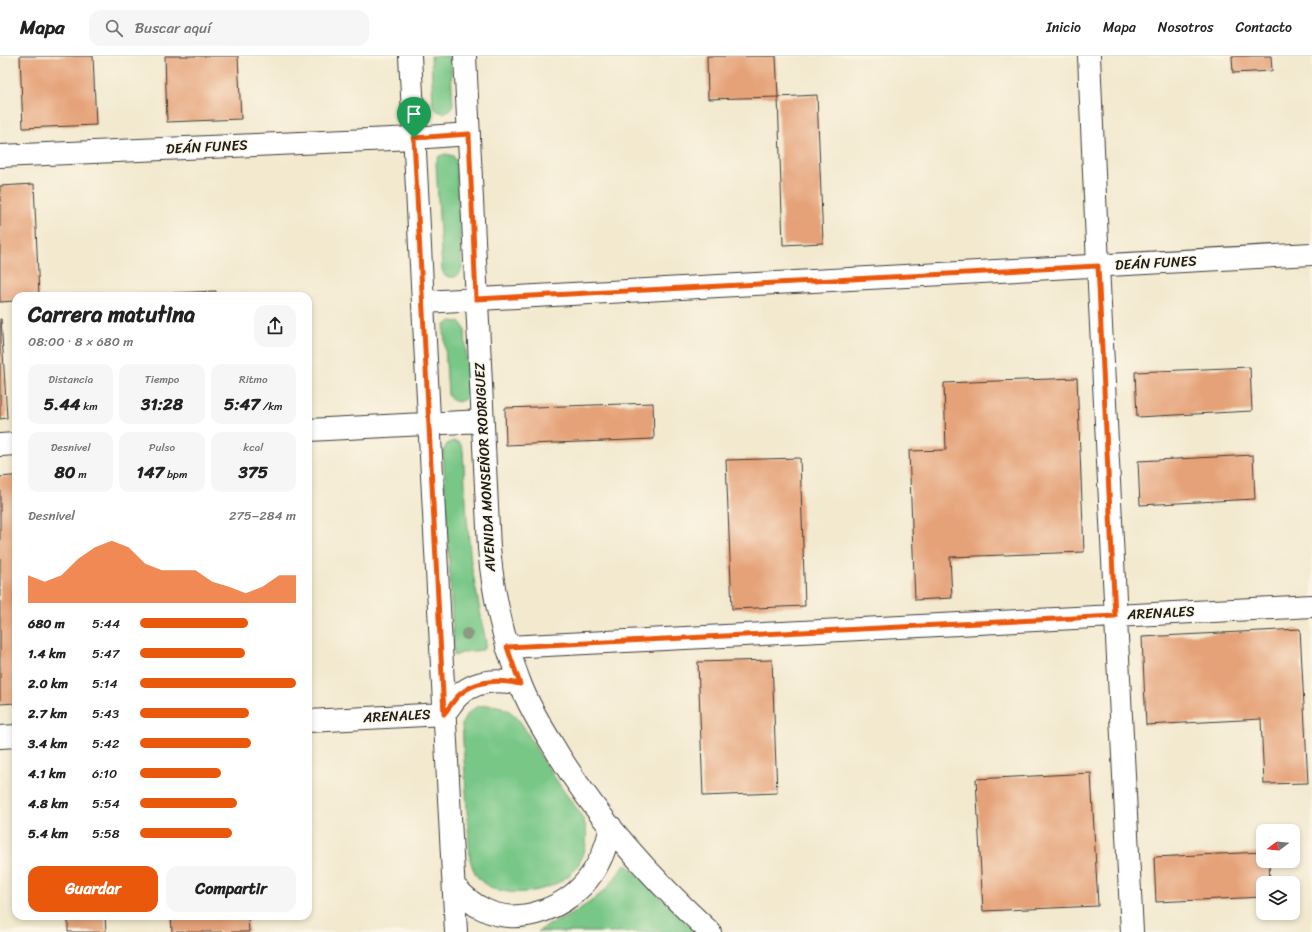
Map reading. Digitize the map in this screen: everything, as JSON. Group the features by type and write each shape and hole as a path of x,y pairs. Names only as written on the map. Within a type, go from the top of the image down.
{"street":[{"path":"410,56 456,932"},
{"name":"AVENIDA MONSEÑOR RODRIGUEZ","path":"464,56 491,577 507,647 520,684 536,718 574,780 617,835 669,892 710,932"},
{"path":"1089,56 1115,616 1132,932"},
{"name":"DEÁN FUNES","path":"0,156 414,138 469,134"},
{"name":"DEÁN FUNES","path":"424,302 1312,254"},
{"path":"312,430 482,421"},
{"path":"0,445 12,444"},
{"name":"ARENALES","path":"507,647 1312,606"},
{"name":"ARENALES","path":"312,721 444,714 458,696 471,687 488,681 506,681 520,684"},
{"path":"0,737 12,736"},
{"path":"454,886 471,902 483,910 495,914 510,924 546,910 562,902 578,890 591,877 601,861 607,844 617,835"}],"green space":[{"path":"431,56 450,56 453,104 450,110 443,113 437,111 433,105"},
{"path":"446,154 453,156 456,162 462,269 457,276 453,277 445,276 442,270 436,163 439,156"},
{"path":"451,321 460,322 465,329 468,394 465,399 458,402 452,400 448,395 444,330 445,325"},
{"path":"453,441 460,443 463,450 471,563 486,643 483,650 465,652 454,656 443,451 447,444"},
{"path":"486,705 497,706 512,713 524,727 544,762 578,810 585,824 587,836 585,851 579,864 570,875 545,888 534,891 511,892 489,887 475,874 470,859 462,724 466,716 471,711 477,707"},
{"path":"627,864 695,932 538,932 548,925 563,919 596,898 607,888 622,868"}],"building":[{"path":"20,56 93,56 96,125 23,128"},
{"path":"165,56 238,56 241,119 167,122"},
{"path":"707,56 776,56 778,97 708,99"},
{"path":"1232,56 1271,56 1272,71 1233,73"},
{"path":"817,95 823,243 783,245 778,97"},
{"path":"34,184 39,292 12,292 12,301 0,302 0,186"},
{"path":"216,291 216,292 194,292"},
{"path":"0,319 7,418 0,419"},
{"path":"1250,367 1252,411 1137,417 1135,372"},
{"path":"1077,378 1084,552 950,557 952,598 915,600 909,451 946,450 944,383"},
{"path":"653,403 654,439 506,445 505,408"},
{"path":"1253,455 1255,499 1140,505 1138,461"},
{"path":"800,458 805,606 732,609 726,460"},
{"path":"12,476 12,703 0,704 0,477"},
{"path":"1300,629 1308,783 1264,784 1261,719 1146,725 1142,637"},
{"path":"772,660 777,793 703,796 698,662"},
{"path":"1091,773 1098,906 983,911 976,779"},
{"path":"1256,852 1256,868 1269,868 1270,876 1256,876 1256,897 1156,902 1154,857"},
{"path":"68,920 105,920 106,932 68,932"},
{"path":"171,920 248,920 249,932 172,932"}],"route":[{"path":"469,134 476,299 1098,266 1115,616 507,647 520,684 506,681 488,681 471,687 458,696 444,714 424,302 414,138 469,134"}]}
